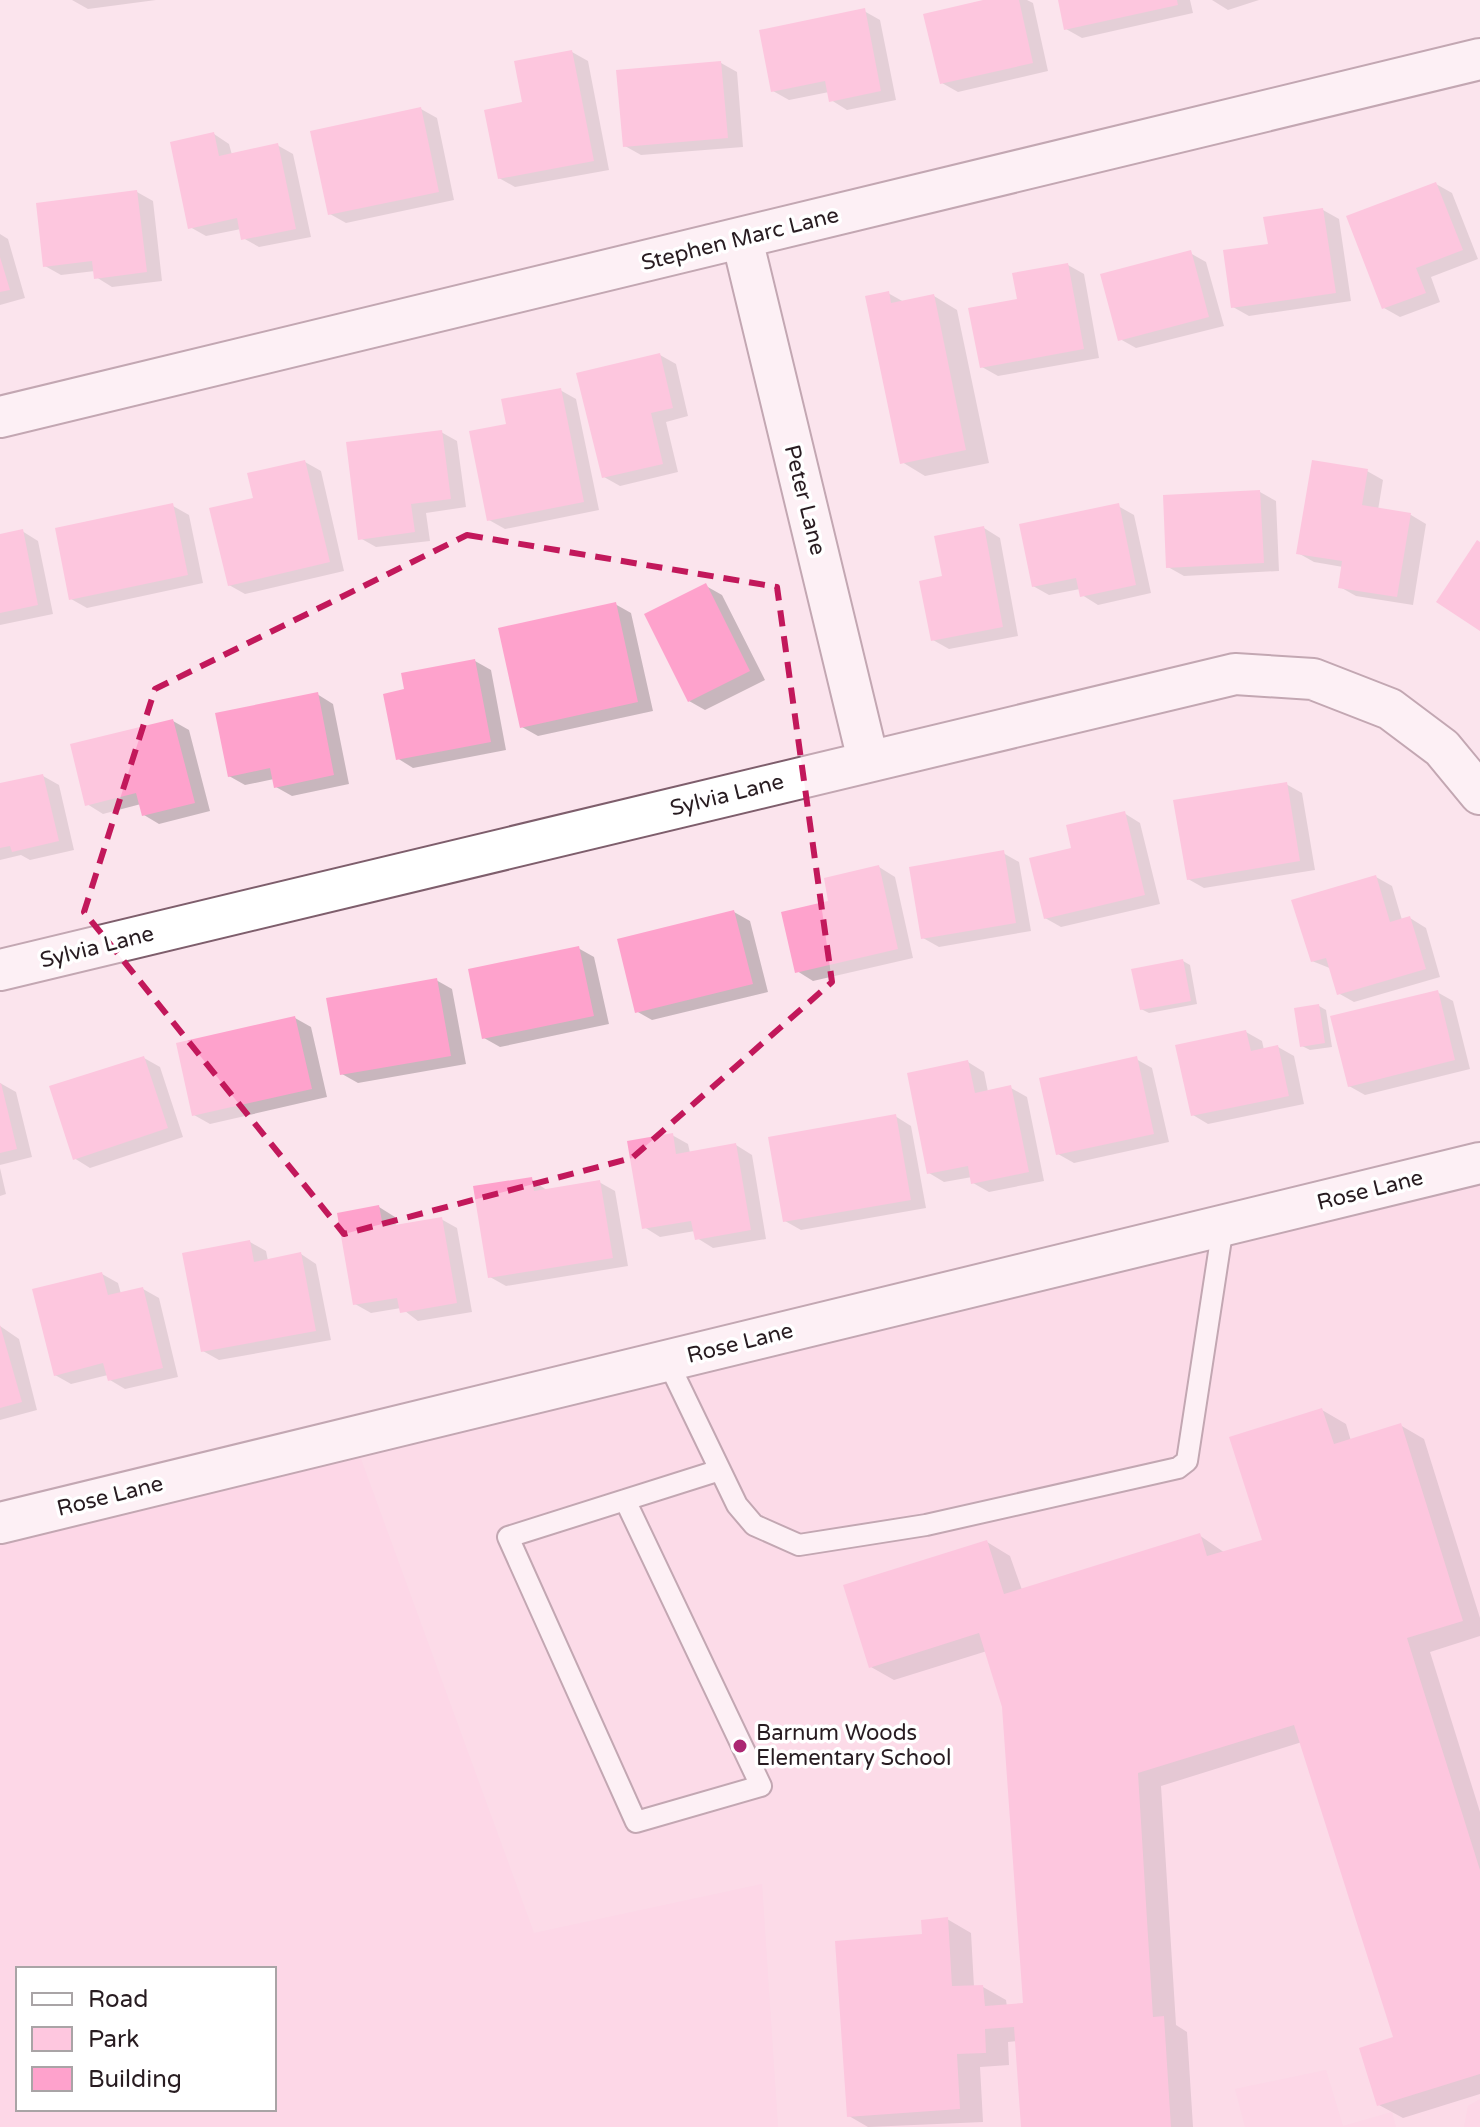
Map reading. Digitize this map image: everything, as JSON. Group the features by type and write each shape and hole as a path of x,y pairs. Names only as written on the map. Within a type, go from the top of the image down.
{"street":[{"name":"Stephen Marc Lane","path":"0,417 1480,59"},
{"name":"Peter Lane","path":"742,239 868,760"},
{"name":"Sylvia Lane","path":"0,970 1235,674 1313,679 1390,709 1442,748 1480,794"},
{"name":"Rose Lane","path":"0,1523 1480,1163"}],"lane":[{"path":"667,1360 737,1505 754,1525 799,1545 926,1525 1178,1468 1187,1461 1223,1226"},
{"path":"625,1500 761,1786 636,1822 508,1537 625,1500 720,1470"}],"highlighted area":[{"path":"467,535 777,587 832,982 632,1158 344,1234 84,912 155,689"}],"shaded area":[{"name":"Barnum Woods Elementary School","path":"1480,1163 1480,2127 0,2127 0,1523"}],"green space":[{"path":"353,1437 534,1933 762,1884 778,2127 0,2127 0,1523"},
{"path":"1326,2070 1343,2126 1392,2112 1396,2127 1245,2127 1235,2089"},
{"path":"1480,2099 1480,2127 1464,2127 1468,2106"}],"building":[{"path":"983,0 1019,0 1033,63 940,84 923,14"},
{"path":"1058,0 1177,0 1178,5 1064,30"},
{"path":"865,8 881,91 829,102 825,81 771,92 759,30"},
{"path":"572,50 594,161 498,179 484,110 522,102 514,61"},
{"path":"721,61 728,138 623,147 616,70"},
{"path":"421,107 439,192 328,215 310,131"},
{"path":"214,132 219,156 278,143 296,229 241,240 237,218 188,229 170,142"},
{"path":"1436,182 1463,250 1416,268 1426,293 1382,309 1346,216"},
{"path":"137,190 147,272 94,279 92,261 43,267 36,203"},
{"path":"1323,208 1336,293 1231,308 1223,250 1268,244 1263,217"},
{"path":"1191,250 1209,317 1118,341 1100,274"},
{"path":"0,257 10,290 0,292"},
{"path":"1068,263 1084,349 980,368 968,308 1017,299 1012,273"},
{"path":"889,291 891,303 934,294 966,450 900,464 865,296"},
{"path":"660,353 673,408 651,413 663,464 602,478 576,373"},
{"path":"561,388 584,502 487,521 469,431 506,424 501,399"},
{"path":"442,430 451,499 411,504 415,532 358,540 346,442"},
{"path":"305,460 330,562 228,586 209,508 253,498 247,473"},
{"path":"1312,460 1368,469 1362,505 1411,513 1397,597 1338,588 1342,561 1296,554"},
{"path":"1260,490 1264,563 1166,568 1163,495"},
{"path":"173,503 188,575 69,600 55,528"},
{"path":"1119,503 1136,585 1080,597 1076,578 1032,587 1019,524"},
{"path":"984,526 1003,627 931,641 919,581 942,576 934,536"},
{"path":"23,529 38,605 0,613 0,534"},
{"path":"1477,540 1480,542 1480,631 1436,602"},
{"path":"706,583 750,671 688,702 644,614"},
{"path":"616,602 638,702 520,728 498,628"},
{"path":"475,659 491,742 396,760 383,694 404,689 401,673"},
{"path":"318,692 334,775 274,788 270,768 228,777 215,713"},
{"path":"173,719 195,803 142,816 136,793 85,806 70,744"},
{"path":"43,774 59,841 12,852 10,846 0,848 0,783"},
{"path":"1287,782 1300,861 1187,880 1173,800"},
{"path":"1125,811 1145,895 1044,919 1029,858 1071,848 1066,825"},
{"path":"1004,850 1016,923 921,939 909,867"},
{"path":"879,865 898,949 795,973 781,912 828,901 824,878"},
{"path":"1376,875 1390,922 1410,916 1426,969 1337,995 1326,958 1311,962 1291,900"},
{"path":"734,910 753,984 635,1013 617,939"},
{"path":"579,946 594,1016 482,1039 468,969"},
{"path":"1183,959 1191,1001 1140,1010 1131,969"},
{"path":"437,978 451,1056 340,1075 326,998"},
{"path":"1438,990 1455,1060 1348,1087 1330,1016"},
{"path":"1319,1004 1325,1043 1300,1047 1294,1008"},
{"path":"295,1016 312,1089 192,1116 176,1043"},
{"path":"1246,1030 1251,1051 1278,1045 1289,1096 1191,1116 1175,1045"},
{"path":"144,1056 168,1128 73,1160 49,1086"},
{"path":"1137,1056 1154,1134 1056,1155 1039,1078"},
{"path":"968,1060 975,1093 1011,1085 1029,1172 971,1184 968,1166 927,1174 907,1073"},
{"path":"0,1084 17,1149 0,1153"},
{"path":"896,1114 911,1200 783,1222 768,1137"},
{"path":"673,1133 676,1154 736,1143 751,1230 695,1240 691,1221 642,1229 627,1141"},
{"path":"532,1177 534,1191 600,1180 613,1258 488,1278 473,1186"},
{"path":"379,1205 383,1227 442,1217 457,1303 400,1313 397,1298 353,1305 337,1213"},
{"path":"250,1240 254,1262 301,1252 316,1331 201,1352 182,1253"},
{"path":"102,1272 108,1295 143,1287 163,1368 108,1381 103,1363 54,1376 32,1289"},
{"path":"0,1325 22,1402 0,1408"},
{"path":"1322,1408 1334,1444 1401,1423 1463,1621 1407,1638 1480,1870 1480,2074 1377,2106 1359,2048 1393,2037 1294,1725 1138,1773 1153,2017 1164,2016 1171,2127 1021,2127 1014,2027 985,2029 986,2053 957,2054 960,2109 847,2117 835,1941 922,1934 921,1920 948,1917 952,1986 983,1985 985,2006 1023,2003 1002,1707 979,1633 869,1668 843,1585 987,1540 1004,1594 1200,1533 1207,1556 1262,1540 1229,1437"}],"place":[{"name":"Barnum Woods Elementary School","path":"740,1746"}]}
